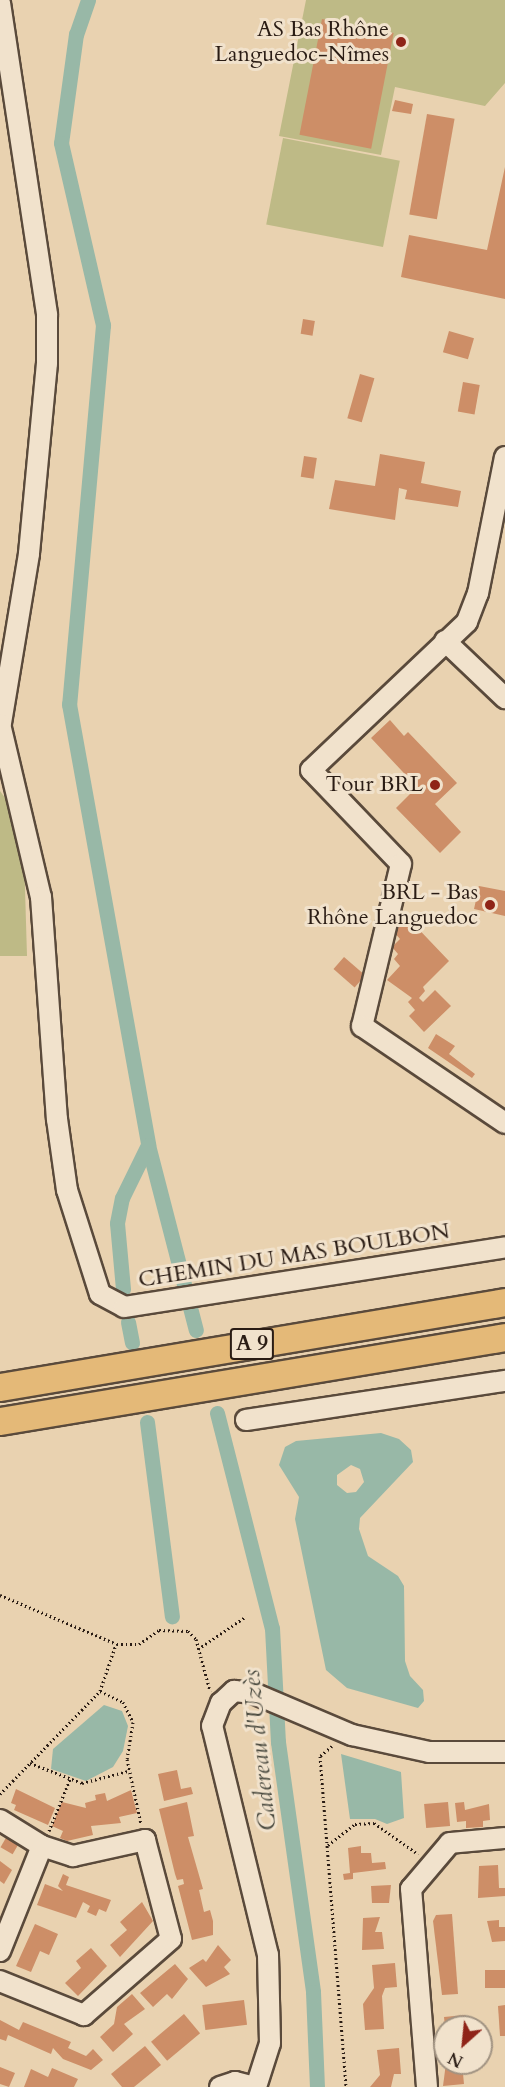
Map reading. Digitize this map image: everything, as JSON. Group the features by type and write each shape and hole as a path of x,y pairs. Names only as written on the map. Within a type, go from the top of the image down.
{"highway":[{"name":"A 9","path":"0,1387 505,1302"},
{"name":"A 9","path":"0,1421 505,1337"}],"street":[{"path":"0,3 21,126 47,339 29,554 0,724"},
{"path":"505,457 478,593 467,622 311,770 401,864 362,1026 505,1123"},
{"path":"445,641 505,698"},
{"name":"CHEMIN DU MAS BOULBON","path":"0,724 41,897 57,1119 67,1190 100,1294 124,1307 505,1247"},
{"path":"246,1420 505,1381"},
{"path":"220,2087 235,2082 255,2087 270,2043 268,1955 212,1726 228,1697 253,1693 321,1723 429,1752 505,1752"},
{"path":"0,1820 42,1846 73,1856 145,1840 171,1939 84,2015 0,1981"},
{"path":"427,2087 411,1888 450,1843 505,1838"},
{"path":"0,1951 42,1846"}],"path":[{"path":"0,1595 117,1644 139,1644 159,1630 178,1627 196,1639 206,1682 228,1697"},
{"path":"198,1649 245,1617"},
{"path":"0,1794 100,1691 117,1644"},
{"path":"100,1691 129,1709 134,1737 129,1771 145,1840"},
{"path":"339,1746 327,1746 320,1756 346,2087"},
{"path":"30,1763 82,1783 129,1771"},
{"path":"42,1846 70,1779"},
{"path":"328,1845 355,1824 374,1823 431,1864"}],"shaded area":[{"name":"AS Bas Rhône Languedoc-Nîmes","path":"306,0 505,0 505,83 485,106 395,87 381,155 279,136"},
{"path":"283,138 400,161 383,247 266,224"},
{"path":"0,791 23,822 27,956 0,956"},
{"path":"381,1433 399,1439 411,1450 413,1462 360,1518 359,1529 368,1556 398,1576 404,1586 405,1661 410,1676 423,1690 424,1701 418,1708 347,1688 326,1670 295,1519 299,1497 279,1465 285,1447 296,1441","holes":["351,1465 360,1469 364,1482 356,1492 347,1493 337,1485 337,1475"]},
{"path":"104,1705 122,1711 128,1726 123,1751 113,1767 86,1781 51,1769 53,1749"},
{"path":"341,1754 401,1772 404,1818 387,1824 375,1819 350,1819"}],"building":[{"path":"322,19 394,33 371,149 299,135"},
{"path":"395,100 413,104 411,114 392,111"},
{"path":"427,114 455,119 437,219 409,214"},
{"path":"505,167 505,299 401,277 409,235 487,250"},
{"path":"303,319 315,321 313,336 301,334"},
{"path":"449,331 474,338 468,359 443,352"},
{"path":"360,374 374,378 362,422 347,418"},
{"path":"463,382 480,385 475,414 458,412"},
{"path":"380,454 425,462 421,483 461,491 458,507 405,499 407,490 399,488 395,520 329,509 335,480 375,486"},
{"path":"304,456 317,458 314,479 301,477"},
{"name":"Tour BRL","path":"390,720 404,736 408,732 457,783 435,804 461,832 440,853 396,808 417,787 371,738"},
{"name":"BRL - Bas Rhône Languedoc","path":"479,886 505,891 505,916 474,909 476,900 471,899"},
{"path":"408,918 449,961 423,987 425,991 419,998 423,1002 435,990 451,1006 424,1032 409,1016 415,1010 408,1002 412,998 387,980 400,966 394,959 398,954 392,947 400,939 394,932"},
{"path":"344,957 365,975 355,987 334,969"},
{"path":"436,1034 455,1046 449,1054 475,1074 472,1078 428,1048"},
{"path":"177,1770 181,1789 191,1787 193,1794 164,1801 158,1774"},
{"path":"16,1789 55,1808 48,1825 14,1810 16,1805 11,1803"},
{"path":"131,1790 137,1813 119,1817 121,1823 91,1826 93,1835 67,1841 60,1838 63,1831 52,1826 62,1802 86,1808 85,1803 96,1800 95,1795 105,1793 107,1801"},
{"path":"187,1802 194,1836 188,1837 203,1889 199,1890 204,1912 210,1910 213,1921 213,1935 192,1940 178,1886 184,1884 183,1879 177,1880 159,1809"},
{"path":"448,1802 450,1826 426,1828 424,1804"},
{"path":"464,1802 465,1810 489,1804 490,1820 483,1821 483,1827 466,1828 466,1821 457,1822 455,1803"},
{"path":"7,1836 19,1843 13,1854 0,1847"},
{"path":"361,1846 361,1853 371,1853 372,1863 385,1862 386,1869 353,1873 353,1879 344,1880 343,1874 350,1873 348,1848"},
{"path":"0,1861 12,1870 4,1884 0,1881"},
{"path":"498,1865 499,1888 505,1888 505,1896 478,1898 479,1866"},
{"path":"63,1874 69,1877 66,1885 111,1900 106,1912 99,1909 96,1916 87,1912 90,1906 83,1902 76,1918 37,1905 45,1884 63,1891 58,1886"},
{"path":"391,1885 389,1903 372,1903 371,1886"},
{"path":"142,1902 153,1921 120,1957 110,1945 127,1930 120,1922"},
{"path":"452,1914 458,1994 442,1995 433,1921 436,1915"},
{"path":"380,1917 375,1932 382,1932 384,1949 362,1950 363,1918"},
{"path":"499,1920 499,1927 505,1927 505,1941 492,1942 487,1921"},
{"path":"35,1924 58,1934 49,1955 40,1951 31,1972 16,1966"},
{"path":"218,1945 231,1960 224,1967 230,1974 206,1987 189,1968 203,1959 206,1962"},
{"path":"91,1948 107,1966 78,1996 65,1983 81,1968 76,1961"},
{"path":"395,1963 397,1987 385,1988 382,1996 384,2029 365,2030 363,2004 374,1988 372,1965"},
{"path":"175,1964 188,1979 172,1999 167,1994 153,2007 140,1993"},
{"path":"485,1970 505,1970 505,1988 485,1988"},
{"path":"132,1994 145,2009 124,2024 133,2034 113,2052 100,2037 114,2024 117,2007"},
{"path":"244,2000 247,2025 205,2030 202,2005"},
{"path":"505,2005 505,2036 500,2036 498,2006"},
{"path":"184,2014 200,2033 167,2061 151,2042"},
{"path":"0,2020 19,2030 23,2022 40,2029 71,2042 68,2048 86,2056 93,2049 103,2060 91,2070 63,2059 53,2048 51,2054 8,2035 6,2041 0,2039"},
{"path":"145,2046 161,2065 134,2087 122,2087 111,2074"},
{"path":"399,2048 401,2074 394,2074 391,2087 370,2087 380,2075 377,2050"},
{"path":"0,2067 15,2073 9,2087 0,2084"},
{"path":"52,2068 78,2079 74,2087 24,2087 31,2069 48,2077"},
{"path":"444,2075 463,2075 464,2084 443,2086"}],"waterway":[{"path":"88,0 76,34 61,143 103,325 69,704 148,1145 196,1330"},
{"path":"123,1289 117,1223 122,1198 148,1145"},
{"path":"128,1322 132,1343"},
{"name":"Cadereau d'Uzès","path":"217,1413 272,1628 278,1742 313,1992 317,2087"},
{"path":"147,1422 172,1616"}],"place":[{"name":"AS Bas Rhône Languedoc-Nîmes","path":"401,42"},
{"name":"Tour BRL","path":"435,785"},
{"name":"BRL - Bas Rhône Languedoc","path":"490,905"}]}
